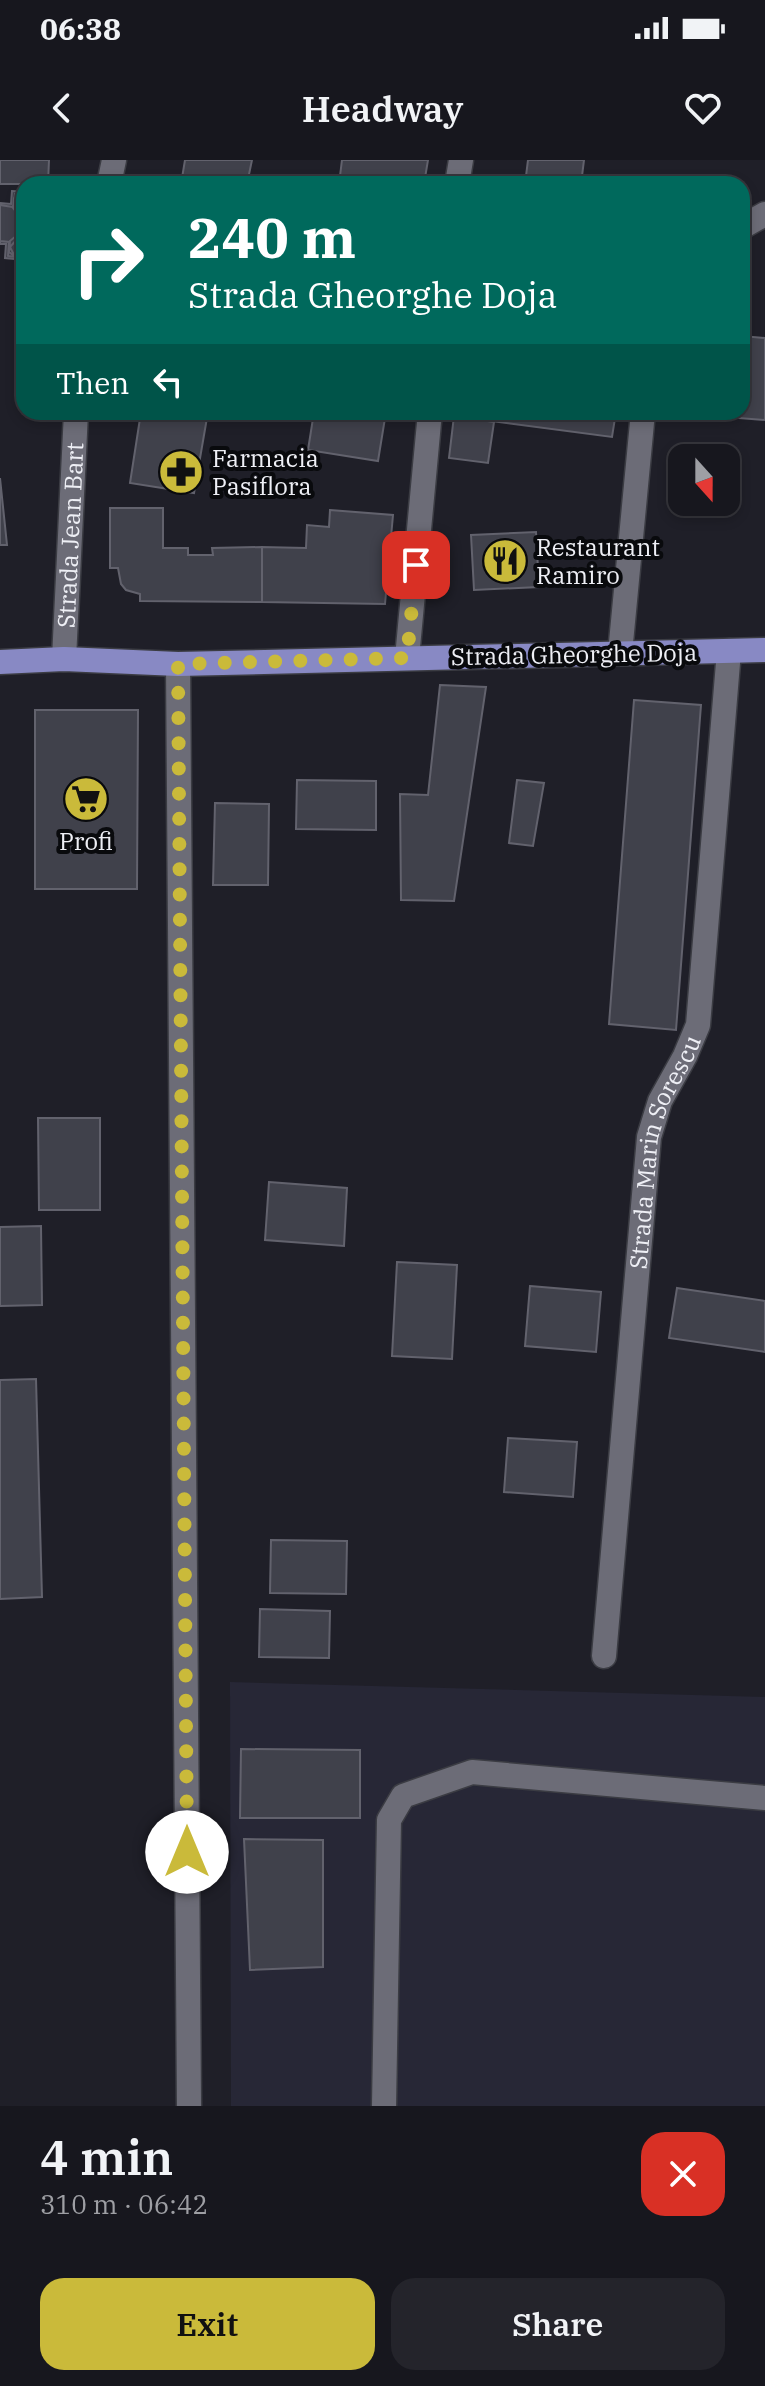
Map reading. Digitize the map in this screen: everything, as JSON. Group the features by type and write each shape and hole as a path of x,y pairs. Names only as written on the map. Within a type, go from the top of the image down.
{"main road":[{"name":"Strada Gheorghe Doja","path":"0,662 64,659 178,664 765,650"}],"street":[{"name":"Strada Jean Bart","path":"64,659 76,420"},
{"path":"407,658 429,420"},
{"path":"620,653 642,420"},
{"name":"Strada Marin Sorescu","path":"604,1656 649,1137 660,1101 698,1025 729,651"},
{"path":"178,664 189,2106"},
{"path":"384,2106 389,1820 403,1796 472,1772 765,1798"}],"shaded area":[{"path":"230,1682 765,1697 765,2106 231,2106"}],"building":[{"path":"0,160 49,160 48,176 16,176 16,184 0,184"},
{"path":"185,160 252,160 249,176 182,176"},
{"path":"342,160 428,160 425,176 340,176"},
{"path":"528,160 584,160 582,176 526,176"},
{"path":"12,191 16,191 16,259 5,258 6,244 0,244 0,203 11,204"},
{"path":"16,194 16,257 8,256 9,242 0,241 0,205 13,207"},
{"path":"16,236 16,257 9,252 10,241"},
{"path":"16,240 16,254 13,253 10,247"},
{"path":"750,337 765,338 765,420 750,419"},
{"path":"140,420 207,420 194,493 130,483"},
{"path":"313,420 385,420 378,461 308,450"},
{"path":"454,420 494,422 488,463 449,458"},
{"path":"484,420 615,420 612,437"},
{"path":"0,478 7,545 0,545"},
{"path":"110,508 163,508 163,548 188,548 188,555 213,555 212,548 262,547 262,602 140,601 140,594 126,590 121,584 118,568 110,568"},
{"path":"330,510 393,515 385,604 262,602 262,547 306,548 307,525 329,527"},
{"name":"Restaurant Ramiro","path":"536,532 539,587 474,590 471,535"},
{"path":"440,685 486,687 454,901 401,900 400,794 428,795"},
{"path":"634,700 701,705 676,1030 609,1024"},
{"name":"Profi","path":"35,710 138,710 137,889 35,889"},
{"path":"297,780 376,781 376,830 296,829"},
{"path":"517,780 544,783 533,846 509,843"},
{"path":"215,803 269,804 268,885 213,885"},
{"path":"38,1118 100,1118 100,1210 39,1210"},
{"path":"269,1182 347,1188 344,1246 265,1240"},
{"path":"41,1226 42,1305 0,1306 0,1227"},
{"path":"397,1262 457,1265 452,1359 392,1356"},
{"path":"530,1286 601,1292 596,1352 525,1346"},
{"path":"677,1288 765,1301 765,1352 669,1338"},
{"path":"36,1379 42,1597 0,1599 0,1380"},
{"path":"508,1438 577,1442 573,1497 504,1492"},
{"path":"271,1540 347,1541 346,1594 270,1593"},
{"path":"260,1609 330,1611 329,1658 259,1657"},
{"path":"241,1749 360,1750 360,1818 240,1818"},
{"path":"244,1839 323,1840 323,1967 250,1970"}],"place":[{"name":"Farmacia Pasiflora","path":"181,472"},
{"name":"Restaurant Ramiro","path":"505,561"},
{"name":"Profi","path":"86,799"}],"route":[{"path":"187,1852 178,664 407,658 416,565"}]}
